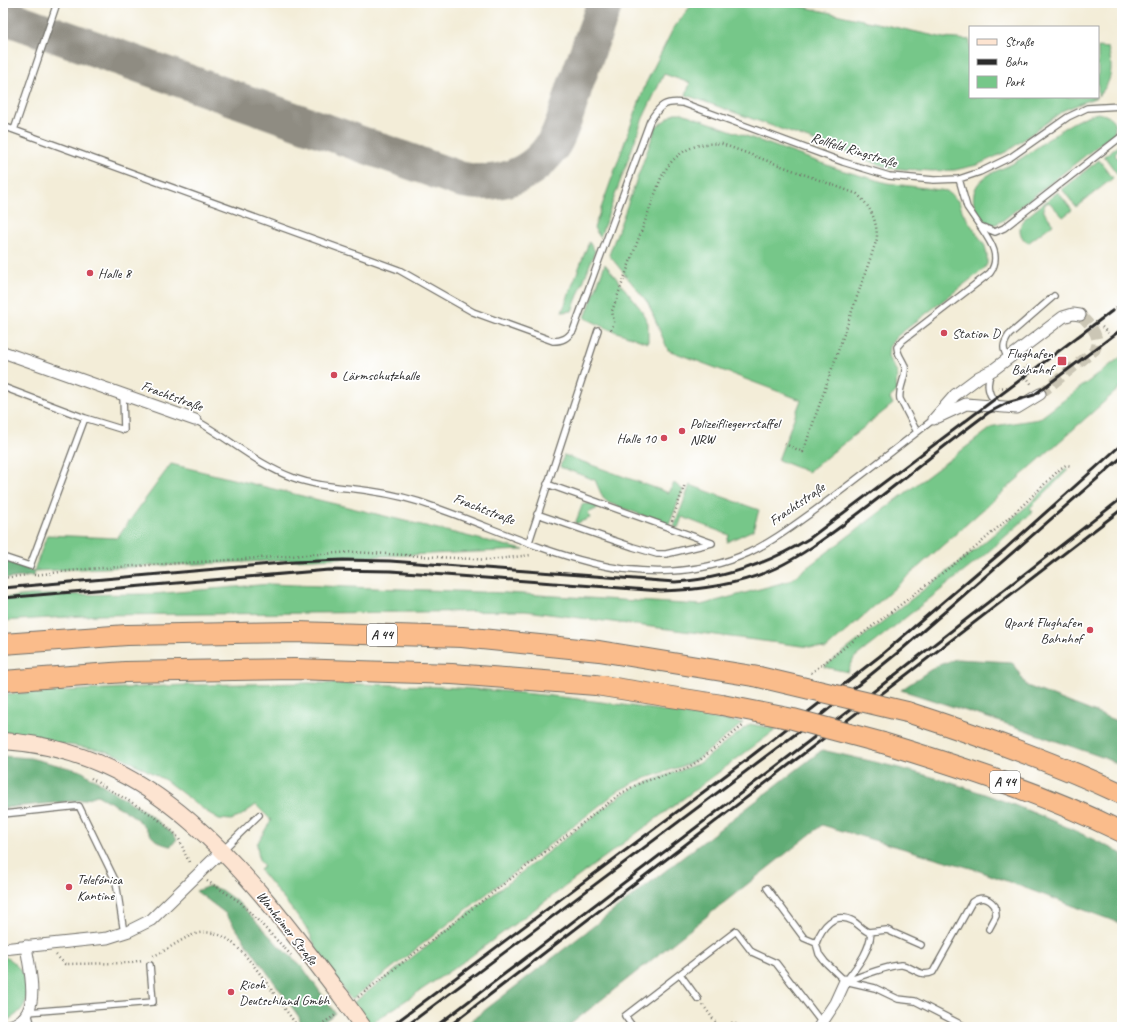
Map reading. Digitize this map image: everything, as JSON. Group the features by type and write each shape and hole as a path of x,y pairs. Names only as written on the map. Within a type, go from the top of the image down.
{"highway":[{"name":"A 44","path":"3,644 127,635 296,632 462,637 599,651 759,677 907,712 1002,743 1083,776 1122,794"},
{"name":"A 44","path":"3,681 125,672 294,668 452,674 596,685 722,705 793,719 883,742 977,772 1076,811 1122,832"}],"street":[{"name":"Frachtstraße","path":"934,419 955,395 979,377 993,370 1063,317 1073,314 1080,315"},
{"name":"Frachtstraße","path":"3,352 196,420"},
{"name":"Frachtstraße","path":"934,419 966,404 1017,408 1038,392"},
{"name":"Wanheimer Straße","path":"3,741 55,748 80,755 106,766 137,782 166,801 193,822 222,850 274,908 346,1002 363,1027"},
{"path":"3,948 107,938 125,933 151,920 222,850"},
{"path":"3,1027 20,1021 28,1012 32,993 26,946"},
{"path":"820,1025 835,1003 845,981"}],"lane":[{"path":"3,126 14,130 57,3"},
{"name":"Rollfeld Ringstraße","path":"14,130 399,270 473,312 553,341 561,341 568,337 573,331 650,121 656,111 664,104 673,102 683,103 843,162 889,176 934,180 959,179 980,172 1011,157 1068,117 1087,108 1122,106"},
{"path":"980,226 995,232 1004,228 1122,136"},
{"path":"918,432 900,399 905,377 905,365 898,355 897,347 903,340 990,273 995,266 996,256 993,245 967,207 959,179"},
{"path":"1008,358 1004,352 1004,343 1009,336 1054,296"},
{"path":"532,543 538,514 547,484 598,330"},
{"path":"993,370 989,377 989,390 994,401 1005,408"},
{"path":"3,387 85,418 124,430 124,395"},
{"path":"3,557 30,566 85,418"},
{"name":"Frachtstraße","path":"196,420 214,430 266,465 293,478 326,486 371,491 408,498 592,564 635,571 670,572 698,568 722,562 748,553 778,537 854,482 934,419"},
{"path":"538,514 657,554 666,554 712,543 547,484"},
{"path":"3,814 79,806 116,882 121,920 125,933"},
{"path":"222,850 259,815"},
{"path":"767,888 804,938 816,943"},
{"path":"845,981 899,965 922,974 928,975 933,972 972,902 978,898 985,898 995,906 996,916 989,929"},
{"path":"921,945 887,930 871,933 852,920 837,918 826,924 816,943 819,954 825,962 845,981 875,988 898,999 915,1001 966,1027"},
{"path":"633,1027 625,1016 736,931 752,952 776,963 820,1025"},
{"path":"845,981 868,949 871,933"},
{"path":"32,1027 28,1012 153,1002 150,965"},
{"path":"680,974 698,998"}],"path":[{"path":"611,330 614,322 612,312 661,178 670,162 685,150 703,144 722,144 857,194 869,206 873,213 876,222 877,239 803,452 785,444"},
{"path":"989,390 1011,387 1122,303"},
{"path":"1102,327 1108,333"},
{"path":"1028,366 1019,373 1020,374 1023,373 1022,371 1020,374 1023,372 1038,392"},
{"path":"808,675 975,548 1023,505 1061,468 1066,465 1072,466"},
{"path":"670,528 686,484"},
{"path":"3,578 87,569 354,552 489,560 531,555 532,543"},
{"path":"318,1027 346,1002 620,794 640,783 687,768 700,760 748,722"},
{"path":"87,774 104,787 147,811 174,833 180,840 185,858"},
{"path":"210,884 222,889 240,902 282,948 293,957"},
{"path":"150,957 193,935 208,932 222,936 229,940 258,972 296,1024 302,1027"},
{"path":"54,943 56,954 65,964 128,963 144,960"},
{"path":"698,998 720,1027 732,1023 745,1027"}],"green space":[{"path":"693,3 786,3 944,38 969,40 969,98 1094,98 1064,110 1008,151 977,165 955,170 932,171 889,168 686,95 690,83 664,74 643,118 600,237 594,228 646,83 673,29"},
{"path":"1099,47 1108,48 1111,61 1109,79 1103,91 1099,95"},
{"path":"675,113 682,113 841,170 887,183 947,191 959,202 963,213 985,246 987,264 984,269 896,337 889,347 888,357 897,372 896,392 890,398 893,404 808,472 778,460 801,400 668,350 648,303 609,255 656,127"},
{"path":"1098,113 1106,115 1114,121 1114,133 1002,221 994,225 983,219 976,209 973,196 981,180 1023,158 1064,128"},
{"path":"1122,143 1122,147 1118,149 1115,155 1122,164 1122,172 1118,175 1104,156"},
{"path":"1099,160 1113,178 1076,207 1062,189"},
{"path":"1058,192 1072,210 1063,217 1049,202 1045,204 1043,210 1053,224 1028,243 1025,241 1020,232 1020,226 1023,220"},
{"path":"589,242 595,251 572,311 562,312"},
{"path":"605,264 640,308 648,323 648,343 611,330 585,318"},
{"path":"1122,356 1122,386 826,649 525,611 99,615 3,621 3,598 31,595 154,594 270,584 506,593 701,605 789,581 994,426 1039,419"},
{"path":"564,455 669,493 674,483 683,490 669,525 609,503 603,498 595,480 560,467"},
{"path":"171,464 524,550 34,571 47,535 117,538"},
{"path":"1066,469 1068,470 1030,508 1033,512 980,559 854,658 848,672 824,667 975,550 1027,506"},
{"path":"690,485 759,510 753,530 727,542 729,535 682,517 678,528 674,527"},
{"path":"583,503 598,506 598,508 588,513 590,518 575,524"},
{"path":"3,560 34,571 34,576 3,579"},
{"path":"956,659 1012,662 1027,686 1122,723 1122,766 1102,757 1010,725 901,690 936,666"},
{"path":"309,683 462,688 512,692 599,702 743,723 698,759 686,765 637,781 618,791 351,1000 319,954 303,923 260,870 264,866 259,860 257,844 271,820 256,805 239,817 231,820 219,819 207,812 165,780 120,756 102,750 3,735 3,694 185,685"},
{"path":"750,724 777,729 466,960 369,1025 353,1003 620,796 640,785 700,763"},
{"path":"822,750 912,771 975,791 1051,820 1100,842 1122,854 1122,924 974,869 822,825 567,1027 463,1027"},
{"path":"3,756 30,758 81,771 146,812 177,839 171,846 164,845 155,840 134,816 97,795 83,800 3,808"},
{"path":"209,886 221,890 239,903 280,947 301,965 335,1013 324,1022 315,1026 301,1025 299,1017 225,913 196,891"},
{"path":"3,956 16,965 21,972 27,986 27,994 21,1010 15,1016 3,1023"}],"taxiway":[{"path":"3,16 459,179 486,182 500,181 524,172 536,164 554,143 563,123 605,3"}],"tunnel":[{"path":"1040,394 1095,350 1097,340 1094,331 1088,322 1080,315"}],"railway":[{"path":"3,588 294,562 343,560 390,561 675,582 711,578 729,574 762,563 810,538 1112,311"},
{"path":"3,598 329,570 391,571 661,591 720,586 762,574 776,568 812,547 865,509 988,413 1007,403 1034,395 1122,329"},
{"path":"390,1027 750,757 880,656 1005,549 1122,444"},
{"path":"405,1027 821,715 901,650 1122,457"},
{"path":"435,1027 855,706 1122,498"},
{"path":"448,1027 1122,509"}],"place":[{"name":"Halle 8","path":"90,273"},
{"name":"Station D","path":"944,333"},
{"name":"Flughafen Bahnhof","path":"1062,361"},
{"name":"Lärmschutzhalle","path":"334,375"},
{"name":"Polizeifliegerrstaffel NRW","path":"682,431"},
{"name":"Halle 10","path":"664,438"},
{"name":"Qpark Flughafen Bahnhof","path":"1090,630"},
{"name":"Telefónica Kantine","path":"69,887"},
{"name":"Ricoh Deutschland Gmbh","path":"231,992"}]}
